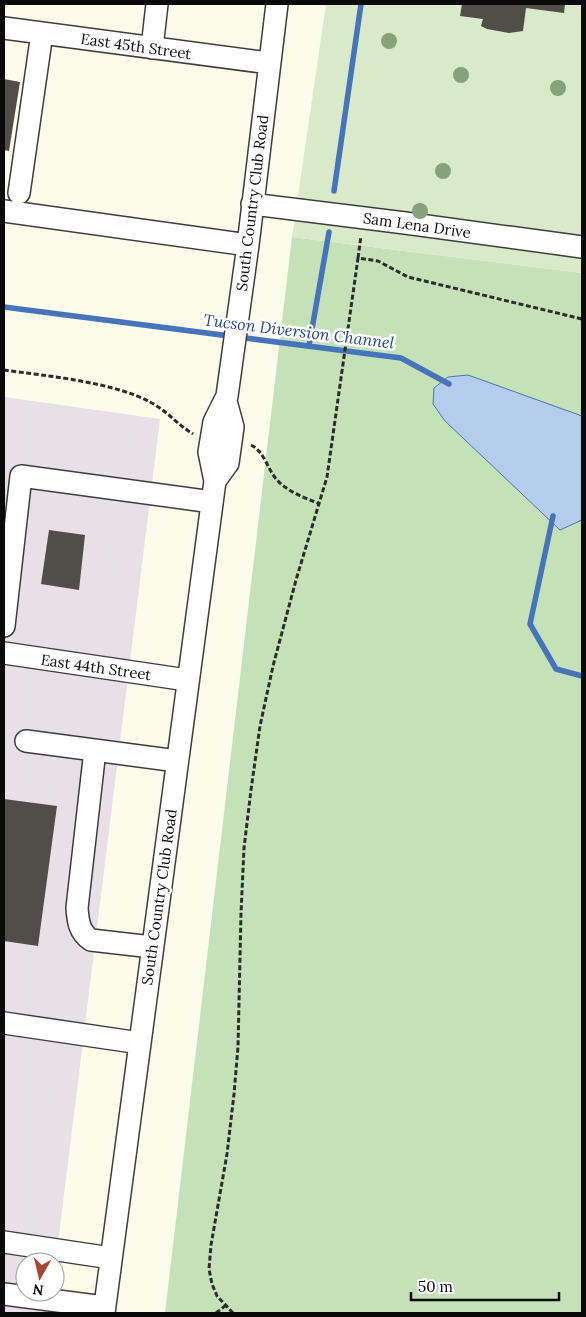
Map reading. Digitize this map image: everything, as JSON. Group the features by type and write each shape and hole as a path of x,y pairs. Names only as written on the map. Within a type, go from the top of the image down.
{"street":[{"path":"152,48 158,4"},
{"name":"South Country Club Road","path":"104,1310 187,680 214,492 228,463 233,427 226,398 248,245 276,4"},
{"name":"East 45th Street","path":"4,28 268,63"},
{"path":"19,192 42,33"},
{"name":"Sam Lena Drive","path":"252,204 582,247"},
{"path":"4,211 248,245"},
{"path":"4,626 8,545 21,476 214,492"},
{"name":"East 44th Street","path":"4,653 187,680"},
{"path":"26,741 177,761"},
{"path":"95,750 77,908 78,922 85,936 91,940 152,947"},
{"path":"4,1023 140,1043"},
{"path":"4,1242 111,1258"},
{"path":"4,1294 104,1310"}],"path":[{"path":"233,1313 217,1296 209,1269 211,1245 227,1154 238,1048 244,848 260,726 273,666 296,580 327,477 358,258 378,261 408,278 582,319"},
{"path":"4,370 90,383 126,392 150,401 189,431 198,434"},
{"path":"244,444 258,449 278,481 287,488 320,504"},
{"path":"216,1313 225,1306"}],"shaded area":[{"path":"4,397 160,419 57,1252 15,1252 15,1302 51,1302 49,1313 4,1313"}],"green space":[{"path":"326,4 582,4 582,273 292,237"},
{"path":"292,237 582,273 582,1313 165,1313"}],"water":[{"path":"468,375 582,416 582,520 560,530 445,421 433,404 434,388 448,377"}],"building":[{"path":"462,4 565,4 564,13 526,8 523,31 509,33 481,26 483,19 460,16"},
{"path":"4,79 20,82 9,151 4,150"},
{"path":"49,530 85,535 79,590 41,584"},
{"path":"4,799 57,806 38,946 4,941"}],"waterway":[{"path":"334,191 361,4"},
{"path":"309,346 329,232"},
{"name":"Tucson Diversion Channel","path":"4,307 401,358 449,384"},
{"name":"Tucson Diversion Channel","path":"553,516 530,624 556,669 582,676"}]}
